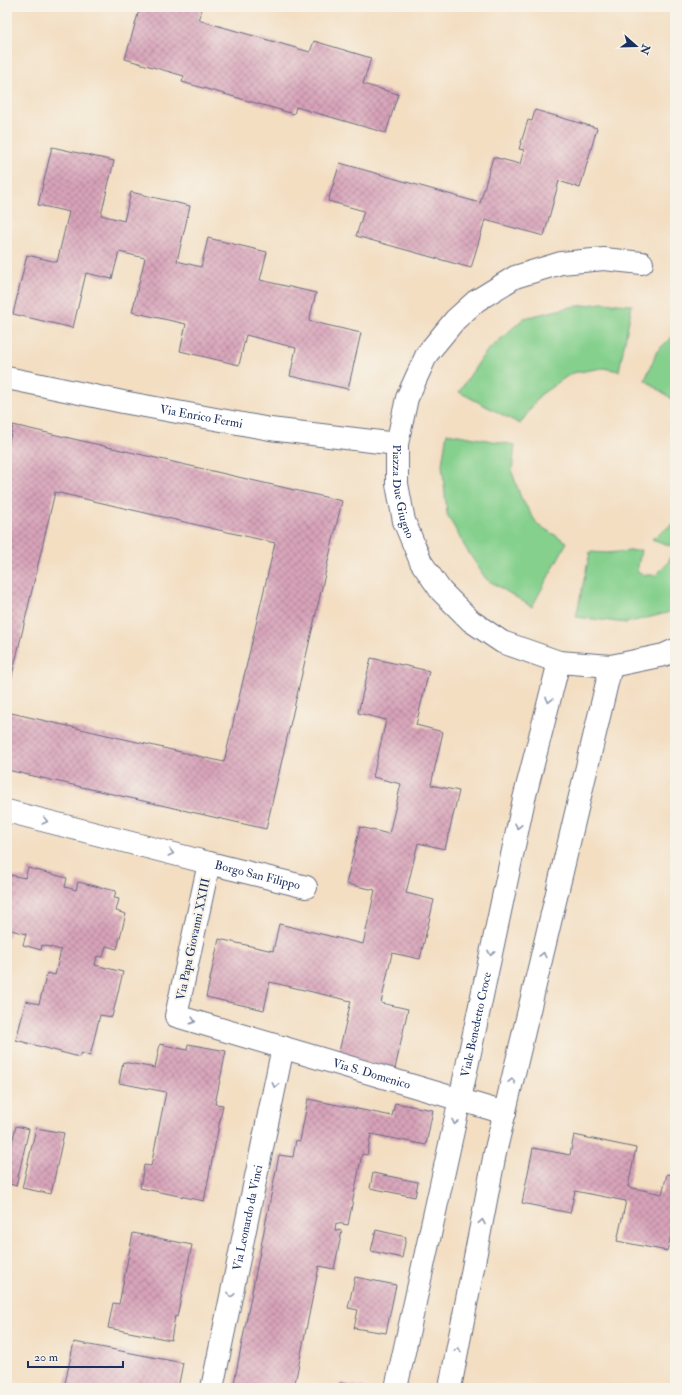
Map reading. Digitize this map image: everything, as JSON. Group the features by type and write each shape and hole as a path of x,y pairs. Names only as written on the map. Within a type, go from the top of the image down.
{"street":[{"name":"Piazza Due Giugno","path":"642,263 604,259 560,262 515,277 476,300 455,320 427,354 406,398 397,444 397,484 404,521 421,562 441,590 471,621 502,642 559,662 612,666 664,655 675,650"},
{"name":"Via Enrico Fermi","path":"7,378 123,402 270,429 397,444"},
{"name":"Viale Benedetto Croce","path":"396,1388 524,799 559,662"},
{"path":"450,1388 495,1153 612,666"},
{"name":"Via Papa Giovanni XXIII","path":"7,811 209,863 176,1016 283,1047"},
{"name":"Borgo San Filippo","path":"209,863 306,887"},
{"name":"Via S. Domenico","path":"283,1047 505,1113"},
{"name":"Via Leonardo da Vinci","path":"212,1388 283,1047"}],"green space":[{"path":"602,303 632,305 619,371 603,368 572,373 540,395 520,424 459,392 485,353 524,318 571,307"},
{"path":"675,334 675,401 645,380 657,351"},
{"path":"447,433 515,445 512,472 521,498 538,525 567,542 532,607 486,579 465,547 447,514 442,464"},
{"path":"675,522 675,608 667,613 626,623 576,617 590,552 607,553 641,550 637,572 644,575 656,575 668,563 674,547 652,539"}],"building":[{"path":"140,7 194,7 202,9 198,20 310,52 314,41 371,58 363,84 398,94 386,133 296,107 294,114 182,82 184,76 125,59"},
{"path":"535,110 597,128 580,188 559,181 544,236 485,220 471,268 356,236 364,211 328,201 340,163 480,203 493,157 520,164 524,150 519,149 528,120 532,121"},
{"path":"52,147 114,161 101,215 124,221 131,192 190,206 177,261 201,267 208,238 267,252 260,280 316,293 309,321 361,333 348,389 290,376 296,348 246,335 239,365 180,351 186,324 132,312 145,258 119,252 112,279 86,273 73,328 13,314 27,255 57,262 69,212 38,205"},
{"path":"13,425 342,501 266,829 7,770 7,712 224,762 275,543 55,492 7,697 7,450"},
{"path":"371,658 429,671 416,725 443,732 431,785 459,791 445,849 418,843 406,893 434,900 420,959 392,953 381,1003 408,1009 395,1069 338,1056 351,1001 270,982 264,1010 206,997 219,939 273,951 279,924 363,944 375,890 346,884 360,827 389,834 401,784 373,777 386,720 358,713"},
{"path":"28,868 67,878 65,887 76,890 78,882 116,891 114,898 119,899 116,911 126,914 117,949 106,946 103,957 97,956 95,965 123,972 112,1017 100,1015 90,1056 81,1053 79,1057 16,1040 26,1001 39,1004 47,973 55,975 61,950 42,945 41,950 23,945 26,934 11,930 9,936 7,936 7,887 10,875 25,878"},
{"path":"160,1044 187,1050 188,1044 226,1051 215,1104 223,1105 204,1201 140,1188 144,1165 151,1166 166,1092 119,1083 123,1062 155,1068"},
{"path":"308,1099 392,1116 395,1103 433,1110 426,1145 371,1134 367,1155 362,1154 348,1225 336,1223 335,1230 342,1231 334,1269 319,1266 294,1388 233,1388 279,1155 293,1157 296,1140 300,1141"},
{"path":"16,1126 29,1129 16,1186 7,1183 7,1163"},
{"path":"36,1128 64,1133 51,1194 22,1188"},
{"path":"574,1135 636,1148 628,1187 662,1194 667,1174 675,1176 675,1232 672,1232 667,1251 617,1241 626,1201 575,1191 570,1213 522,1203 533,1148 570,1155"},
{"path":"373,1173 418,1182 415,1197 370,1188"},
{"path":"376,1230 406,1237 402,1258 371,1251"},
{"path":"133,1233 192,1245 177,1317 175,1316 171,1340 108,1328 113,1303 119,1304"},
{"path":"355,1277 396,1285 386,1333 354,1328 358,1310 348,1308"},
{"path":"74,1342 183,1363 178,1388 64,1388"},
{"path":"340,1383 364,1387 364,1388 339,1388"}]}
